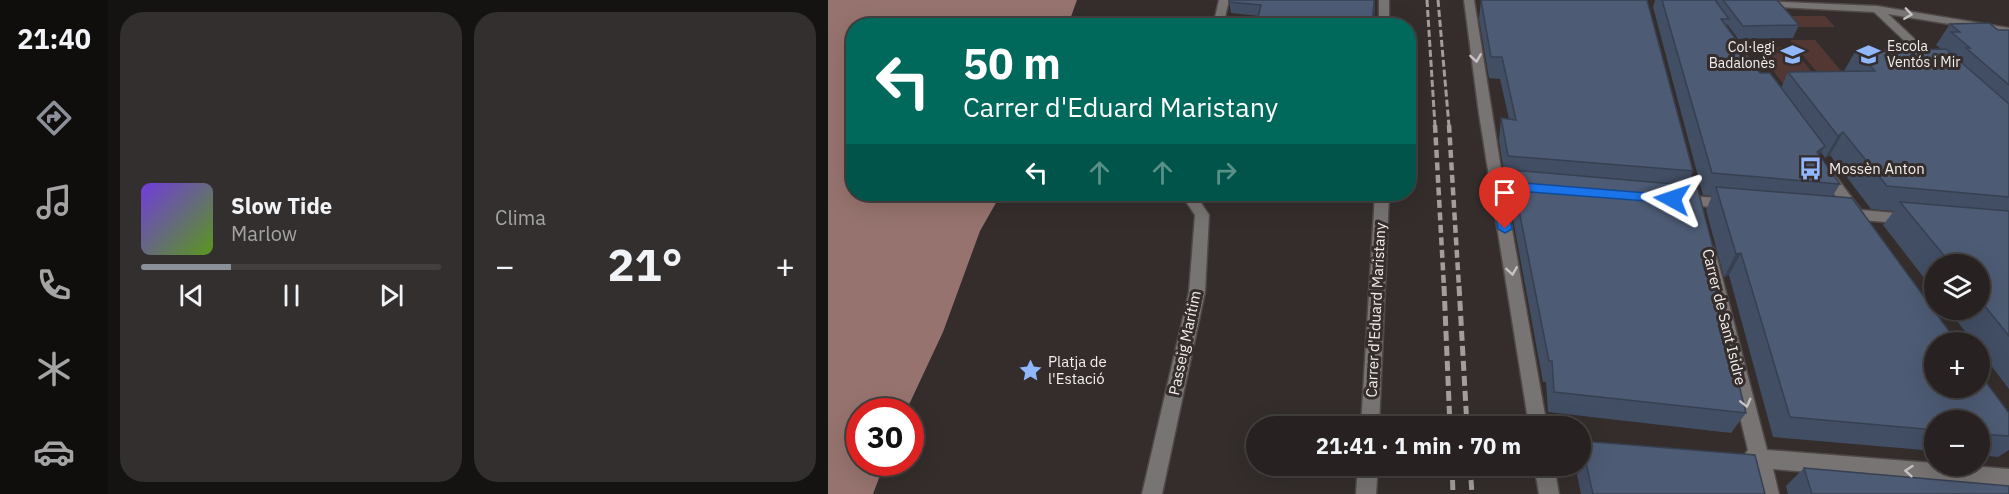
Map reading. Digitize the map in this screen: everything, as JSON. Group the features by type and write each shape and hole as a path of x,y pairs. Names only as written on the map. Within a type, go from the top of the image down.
{"street":[{"path":"1220,18 1224,0"},
{"path":"1384,0 1384,18"},
{"path":"1469,0 1470,18 1536,416"},
{"path":"1750,4 1877,9 2009,31"},
{"path":"1877,9 1943,72"},
{"path":"1817,159 1870,234"},
{"path":"1498,185 1544,189"},
{"path":"1671,199 1741,205"},
{"name":"Passeig Marítim","path":"1152,494 1197,292 1202,215 1193,201"},
{"name":"Carrer d'Eduard Maristany","path":"1371,416 1383,201"},
{"path":"1833,213 1927,221"},
{"name":"Carrer de Sant Isidre","path":"1703,234 1769,494"},
{"path":"1738,457 2009,479"},
{"path":"1366,494 1367,476"},
{"path":"1546,476 1549,494"}],"shaded area":[{"path":"828,0 1077,0 1071,18 846,18 846,201 997,201 980,231 943,332 912,398 846,398 846,476 880,476 873,494 828,494"},
{"path":"1780,16 1825,16 1835,27 1789,27"},
{"path":"1790,40 1815,40 1842,72 1817,72"},
{"path":"1791,47 1822,84 1784,85 1756,48"}],"building":[{"path":"1229,0 1374,0 1373,18 1258,18 1261,5 1229,2"},
{"path":"1481,0 1647,0 1693,171 1508,156 1501,118 1516,120 1502,57 1491,57"},
{"path":"1662,0 1715,0 1729,19 1721,19 1760,73 1770,73 1825,146 1817,152 1840,184 1712,173"},
{"path":"1723,0 1777,0 1799,25 1743,26"},
{"path":"1989,23 1998,30 2009,30 2009,85 1951,32 1960,32 1950,24"},
{"path":"1946,49 2009,104 2009,197 1887,186 1843,132 1838,136 1788,72 1875,71 1856,50"},
{"path":"1511,170 1697,186 1716,259 1708,261 1746,413 1554,392 1552,361 1549,361"},
{"path":"1716,187 1852,198 1924,297 1924,320 1941,320 1950,332 1924,332 1924,398 1990,398 1990,387 2009,413 2009,436 1990,435 1990,410 1924,410 1924,429 1790,417 1741,253 1736,254"},
{"path":"1900,202 2009,211 2009,336 1990,312 1990,254 1943,254"},
{"path":"1591,442 1755,455 1765,494 1593,494 1589,476 1591,476"},
{"path":"1804,468 2009,486 2009,494 1812,494"}],"railway":[{"path":"1427,0 1435,126"},
{"path":"1438,0 1449,126"},
{"path":"1435,125 1444,288"},
{"path":"1449,125 1459,288"},
{"path":"1444,286 1450,416"},
{"path":"1459,286 1466,416"},
{"path":"1452,476 1453,494"},
{"path":"1471,476 1472,494"}],"place":[{"name":"Escola Ventós i Mir","path":"1869,54"},
{"name":"Col·legi Badalonès","path":"1793,55"},
{"name":"Mossèn Anton","path":"1811,169"},
{"name":"Platja de l'Estació","path":"1030,371"}],"route":[{"path":"1505,229 1498,185 1672,199"}]}
